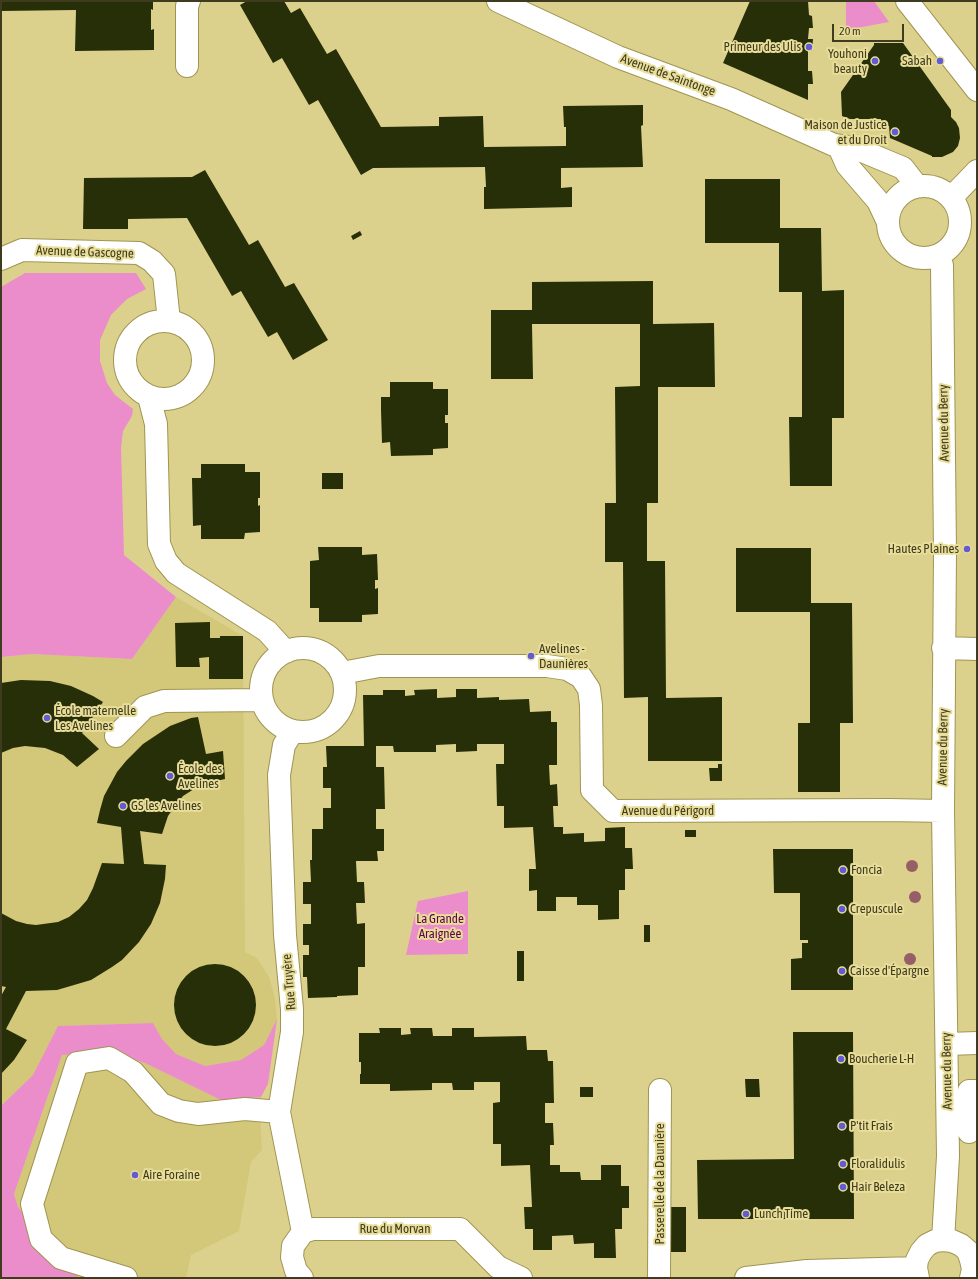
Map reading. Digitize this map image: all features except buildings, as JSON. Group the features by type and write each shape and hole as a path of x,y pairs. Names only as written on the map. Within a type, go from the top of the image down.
{"street":[{"path":"187,66 187,6 189,1"},
{"name":"Avenue de Saintonge","path":"498,1 618,57 731,99 839,146 855,148 903,168 917,186"},
{"path":"907,1 977,90"},
{"path":"839,146 847,165 878,201 887,220 891,238 894,244 902,252 914,257 925,259 937,256 947,250 955,241 959,231 960,219 957,208 951,198 944,192 936,188 917,186 906,190 896,198 890,208 887,220"},
{"path":"951,198 977,171"},
{"name":"Avenue de Gascogne","path":"1,259 22,250 140,254 152,261 164,274 169,321"},
{"name":"Avenue du Berry","path":"937,256 942,265 945,552 943,812 948,1156 943,1240"},
{"path":"169,321 180,324 192,332 200,343 204,356 203,370 198,382 188,392 176,398 163,400 149,397 139,390 131,381 126,370 125,358 128,346 134,335 144,327 155,322 169,321"},
{"path":"149,397 156,424 158,544 166,561 176,573 267,631 286,652"},
{"path":"299,648 312,649 324,654 334,662 342,673 346,686 344,700 339,712 331,722 320,729 306,732 293,731 282,727 273,720 266,710 262,700 262,685 266,671 274,660 286,652 299,648"},
{"path":"944,648 977,649"},
{"name":"Avenue du Périgord","path":"342,673 379,666 547,666 567,669 581,677 589,689 591,705 592,790 613,812 889,810 943,812"},
{"path":"116,736 145,707 164,701 262,700"},
{"name":"Rue Truyère","path":"293,731 284,745 279,775 285,935 292,1009 292,1032 279,1112 303,1232"},
{"path":"947,1044 977,1043"},
{"path":"126,1278 61,1258 41,1239 32,1204 77,1063 109,1058 133,1072 161,1104 179,1111 198,1114 246,1109 279,1112"},
{"name":"Passerelle de la Daunière","path":"658,1278 660,1090"},
{"path":"969,1132 969,1091 977,1091"},
{"name":"Rue du Morvan","path":"303,1232 313,1229 460,1229 498,1267 521,1278"},
{"path":"294,1276 292,1257 293,1246 303,1232"},
{"path":"746,1278 807,1271 917,1273 917,1260 927,1245 935,1241 943,1240 952,1241 968,1251 974,1272"}],"shaded area":[{"name":"GS les Avelines","path":"176,597 243,636 245,952 257,958 269,977 275,998 277,1019 264,1045 241,1060 205,1066 176,1054 162,1039 153,1023 58,1026 33,1075 1,1106 1,657 32,654 132,659"},
{"name":"Aire Foraine","path":"106,1052 145,1063 221,1100 261,1097 260,1111 262,1150 251,1162 239,1231 191,1255 186,1278 79,1278 18,1207 14,1194 62,1055"}],"green space":[{"path":"846,1 874,1 889,22 846,30"},
{"path":"25,273 136,273 146,289 127,299 111,315 100,340 100,361 107,383 115,395 133,409 132,416 123,431 121,448 124,555 176,597 132,659 32,654 1,657 1,287"},
{"name":"La Grande Araignée","path":"468,891 468,954 406,955 418,901"},
{"path":"277,1019 268,1084 261,1097 221,1100 145,1063 106,1052 62,1055 14,1194 18,1207 79,1278 1,1278 1,1106 33,1075 58,1026 153,1023 162,1039 176,1054 205,1066 241,1060 264,1045"}],"place":[{"name":"Primeur des Ulis","path":"809,47"},
{"name":"Youhoni beauty","path":"875,61"},
{"name":"Sabah","path":"940,61"},
{"name":"Maison de Justice et du Droit","path":"895,132"},
{"name":"Hautes Plaines","path":"967,549"},
{"name":"Avelines - Daunières","path":"531,656"},
{"name":"École maternelle Les Avelines","path":"47,718"},
{"name":"École des Avelines","path":"170,776"},
{"name":"GS les Avelines","path":"123,806"},
{"name":"Foncia","path":"843,870"},
{"name":"Crepuscule","path":"842,909"},
{"name":"Caisse d'Épargne","path":"842,971"},
{"name":"Boucherie L-H","path":"841,1059"},
{"name":"P'tit Frais","path":"842,1126"},
{"name":"Floralidulis","path":"843,1164"},
{"name":"Aire Foraine","path":"135,1175"},
{"name":"Hair Beleza","path":"843,1187"},
{"name":"Lunch Time","path":"746,1214"}]}
